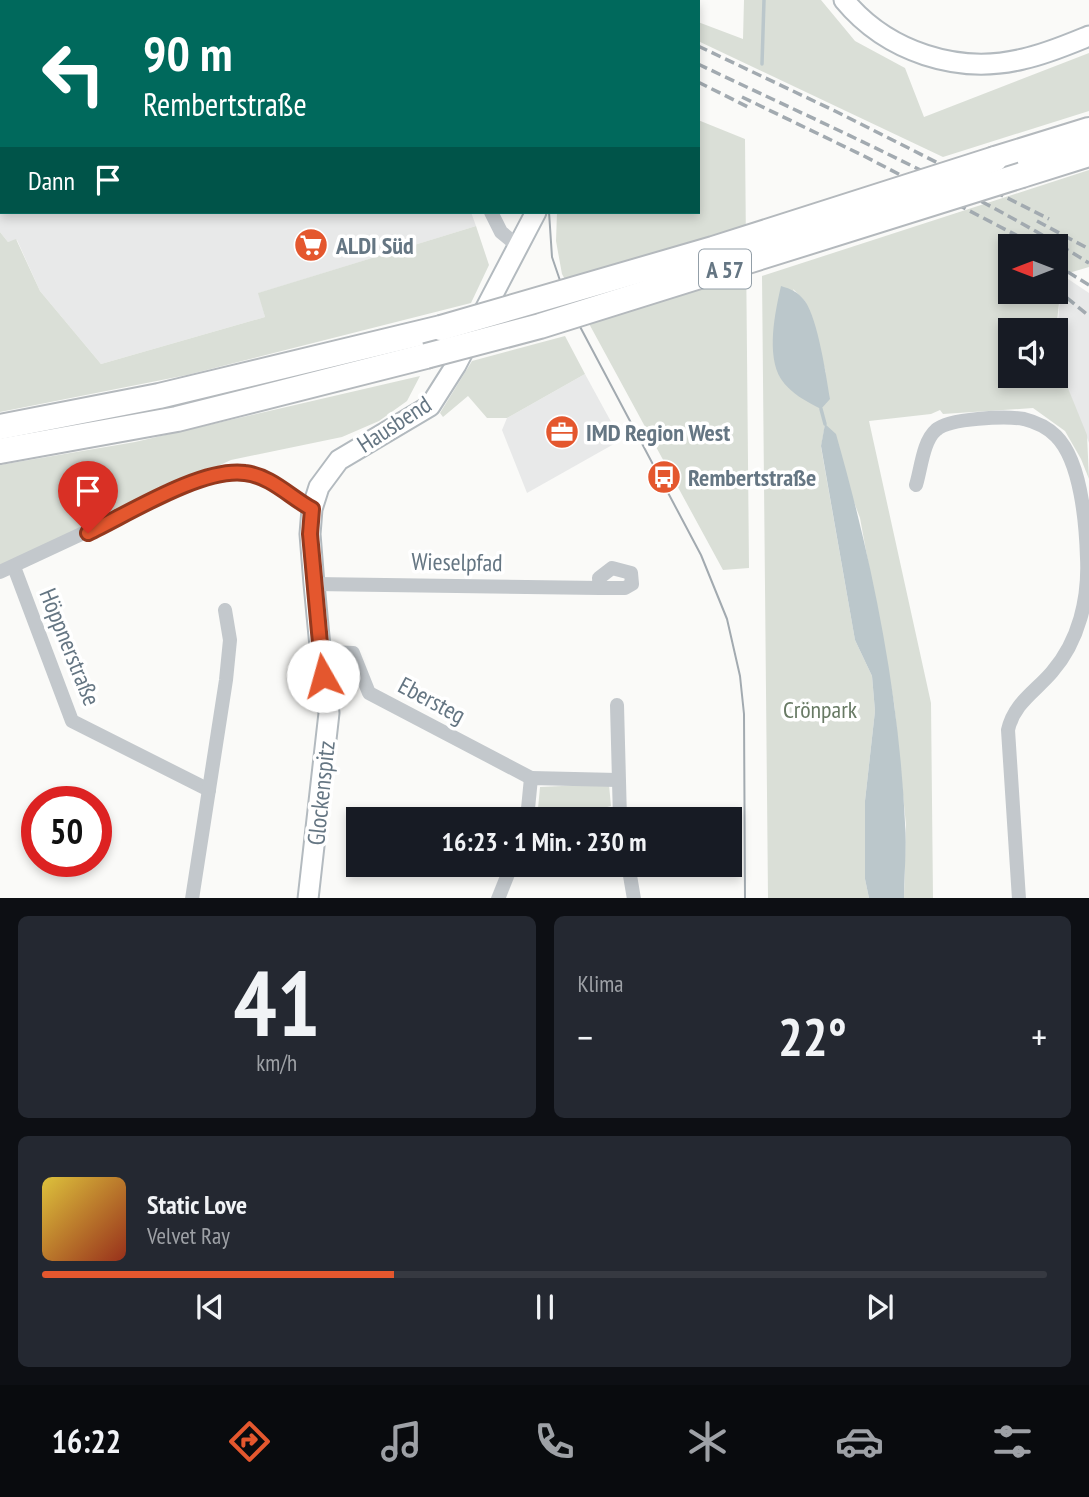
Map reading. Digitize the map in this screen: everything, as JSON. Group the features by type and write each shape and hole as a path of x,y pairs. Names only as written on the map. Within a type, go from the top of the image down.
{"highway":[{"name":"A 57","path":"0,427 159,396 441,328 713,249 1089,130"},
{"name":"A 57","path":"0,451 177,419 553,322 1089,154"}],"main road":[{"path":"845,0 889,39 939,60 962,64 986,65 1021,60 1089,36"},
{"name":"Hausbend","path":"325,649 313,584 310,534 312,509 319,487 339,460 430,406 456,365 535,214"},
{"name":"Glockenspitz","path":"308,898 329,713 325,649"}],"street":[{"path":"492,214 501,232 518,246"},
{"path":"916,485 934,431 953,422 1002,418 1041,424 1058,437 1076,476 1087,558 1086,588 1080,620 1070,645 1053,671 1012,715 1008,730 1019,898"},
{"path":"7,570 195,481 228,473 246,473 265,479 312,509"},
{"name":"Höppnerstraße","path":"7,570 72,721 209,790"},
{"name":"Wieselpfad","path":"313,584 600,588"},
{"path":"192,898 230,646 226,610"},
{"name":"Ebersteg","path":"325,649 353,653 369,692 531,778"},
{"path":"617,705 618,807"},
{"path":"528,807 531,778 617,780"},
{"path":"498,898 507,877"},
{"path":"630,877 634,898"}],"shaded area":[{"path":"0,214 472,214 476,226 259,293 265,317 101,364 40,291 17,240 8,242 0,232"},
{"path":"1068,279 1089,293 1089,443 1068,388 1068,318 1058,318 1059,304 1068,304"},
{"path":"781,286 794,291 805,301 814,321 830,399 821,409 789,389 776,369 773,333"},
{"path":"585,374 621,440 527,493 502,430 507,418"},
{"path":"825,424 836,434 882,627 902,774 906,851 904,898 869,898 865,879 865,801 875,711 872,676 855,640 821,446"}],"green space":[{"path":"744,0 821,0 855,41 905,68 924,117 1089,53 1089,111 943,157 700,42 700,23 743,39"},
{"path":"700,121 745,139 749,568 723,570 562,274 556,241 557,214 700,214"},
{"name":"Crönpark","path":"1089,170 1089,267 1068,273 1068,234 998,234 998,304 1059,304 1057,318 998,318 998,388 1068,388 1087,435 1089,479 1065,431 1033,408 943,414 940,410 931,414 869,421 931,703 933,898 904,898 906,825 894,703 860,518 825,425 821,447 855,640 872,676 875,711 865,801 865,879 869,898 768,898 762,276","holes":["793,289 805,301 813,324 826,374"]},
{"path":"476,226 489,265 471,303 187,375 0,412 0,232 8,242 16,239 40,291 101,364 265,317 258,293"},
{"path":"565,336 585,374 507,418 487,418 468,396 443,417 440,413 472,361"},
{"path":"420,376 407,401 379,421 342,437 231,460 0,566 0,465 135,442"},
{"path":"609,785 611,806 538,807 540,787"}],"waterway":[{"path":"762,64 764,0"},
{"path":"821,409 825,424"}],"tram line":[{"path":"549,214 552,257 568,304 701,555 727,619 740,676 744,714 745,898"}],"railway":[{"path":"700,47 835,111 1049,219"},
{"path":"700,65 946,183 1089,263"},
{"path":"700,83 750,108"},
{"path":"742,97 864,156 1014,234"},
{"path":"1037,221 1089,249"},
{"path":"1068,272 1089,285"},
{"path":"1068,299 1089,316"}],"place":[{"name":"ALDI Süd","path":"311,245"},
{"name":"IMD Region West","path":"562,432"},
{"name":"Rembertstraße","path":"664,477"}],"route":[{"path":"88,533 195,481 228,473 246,473 279,486 295,500 312,509 310,534 313,584 323,676"}]}
